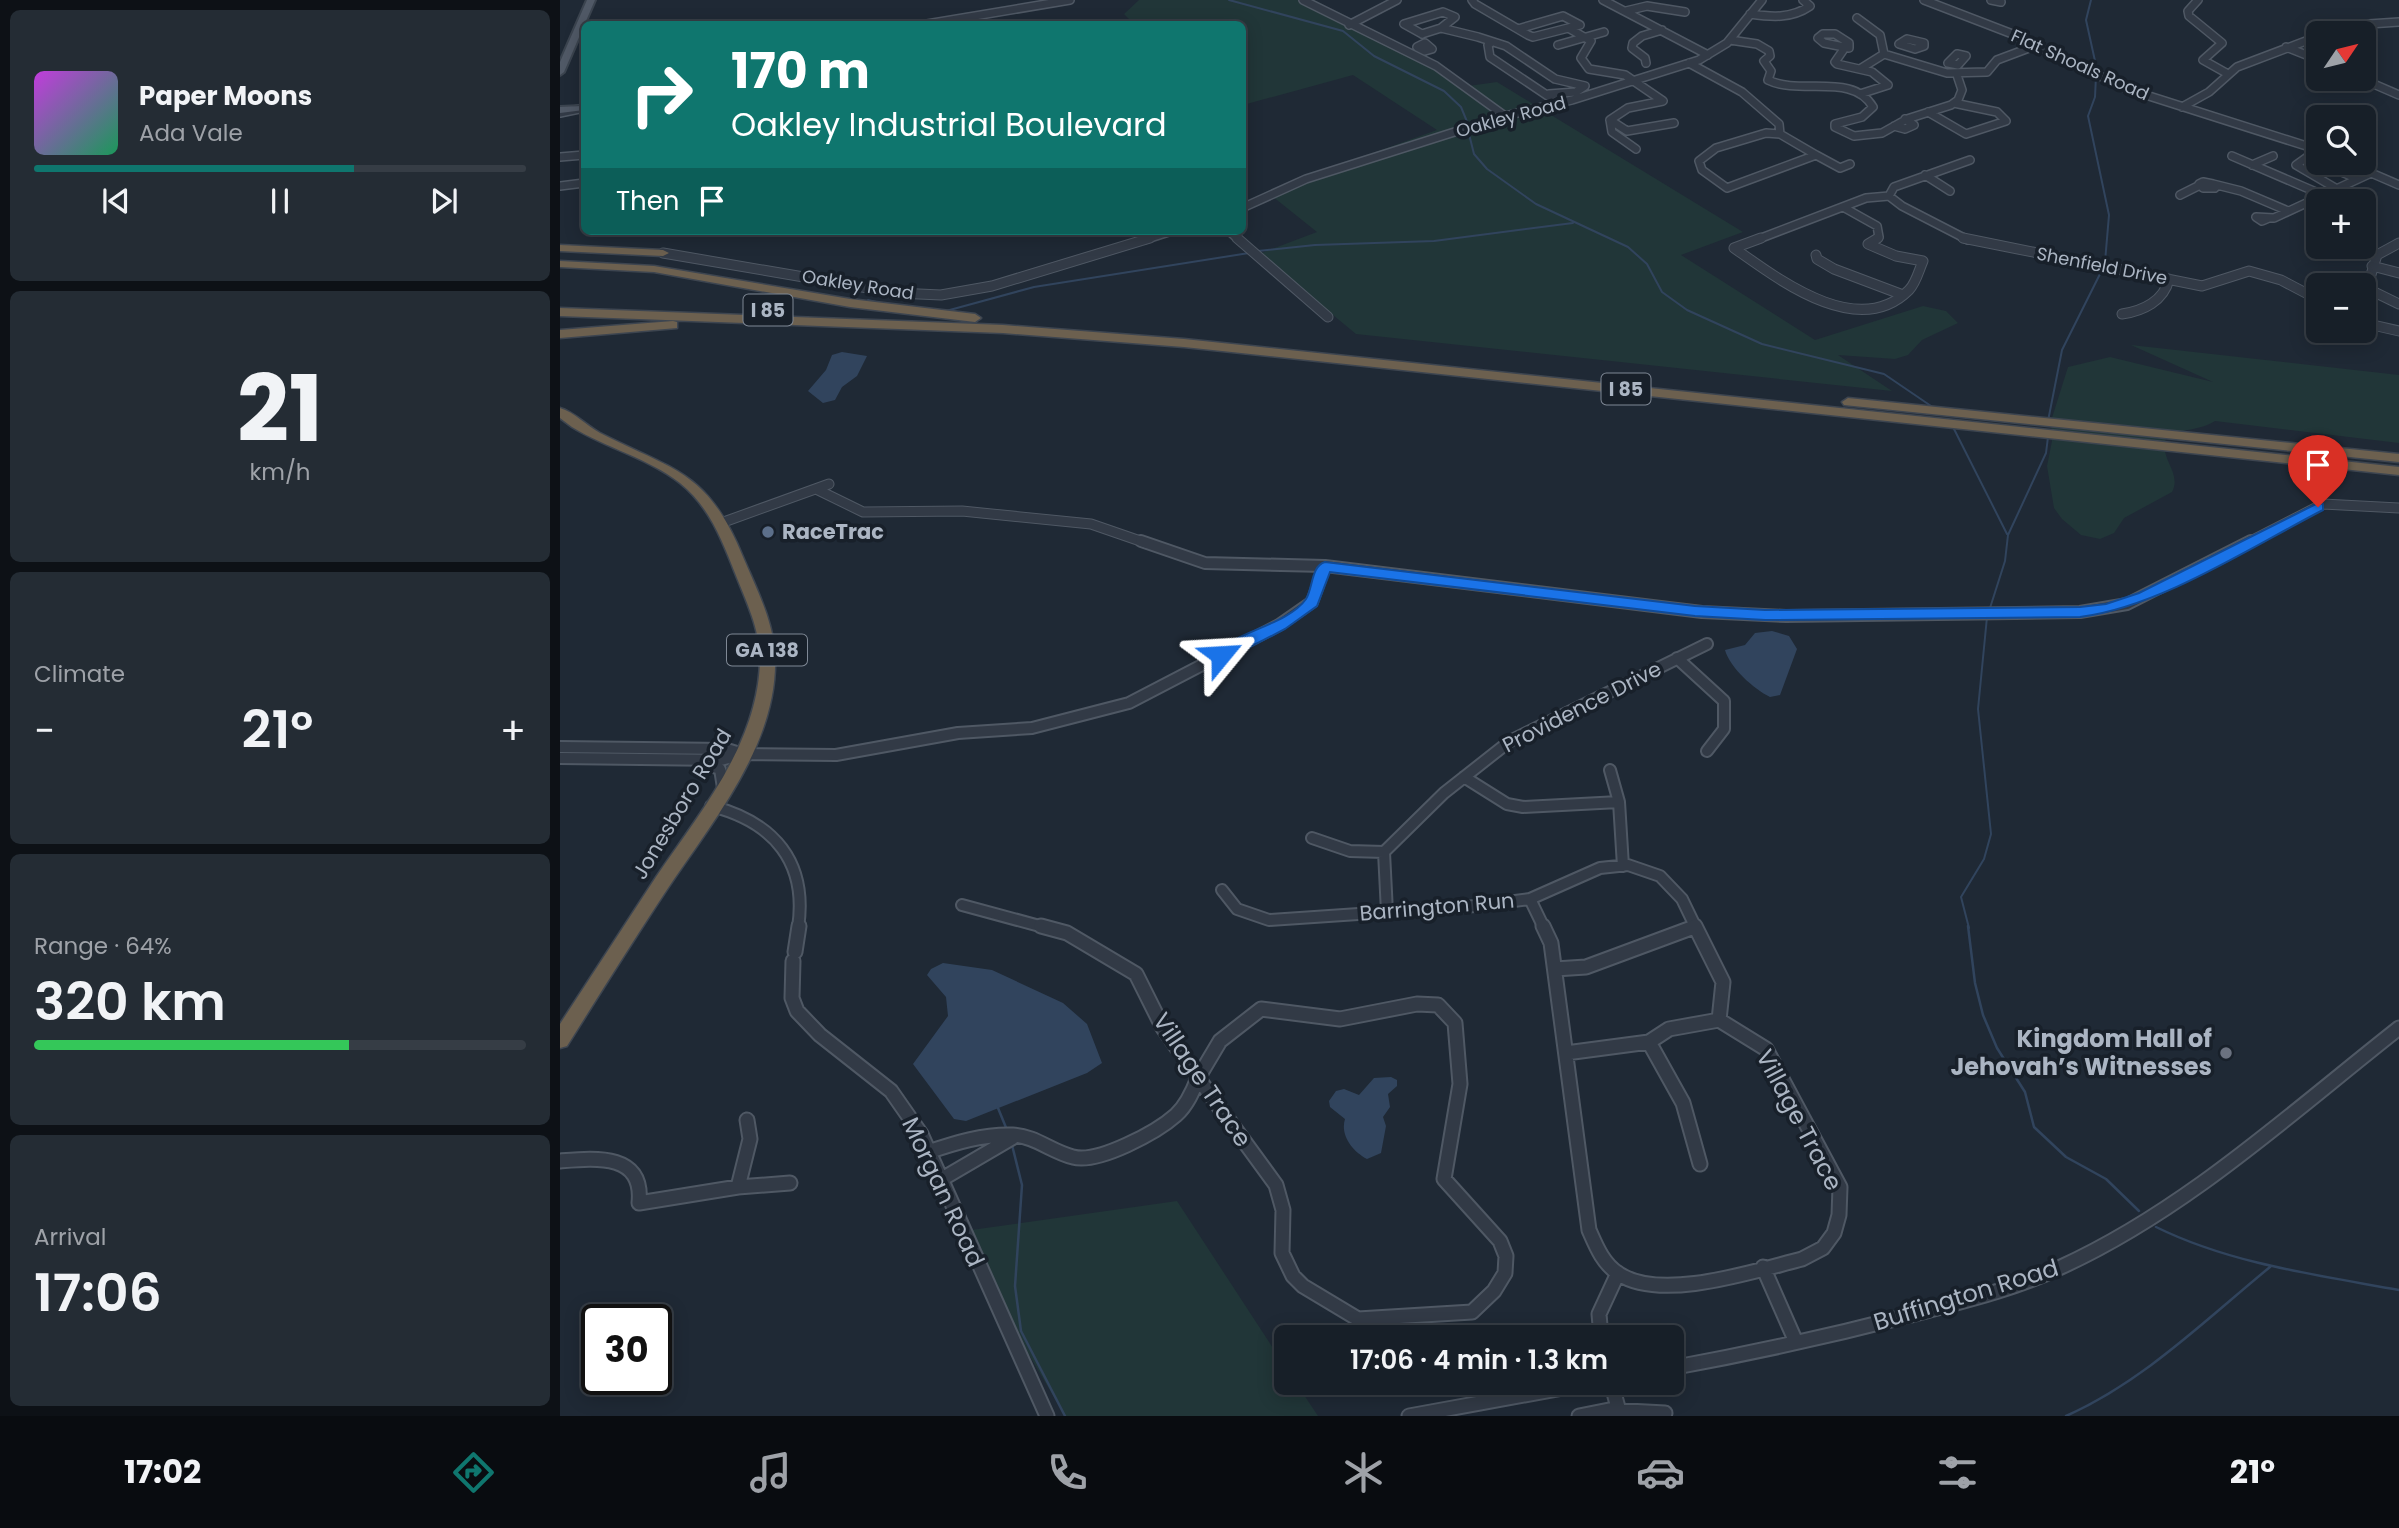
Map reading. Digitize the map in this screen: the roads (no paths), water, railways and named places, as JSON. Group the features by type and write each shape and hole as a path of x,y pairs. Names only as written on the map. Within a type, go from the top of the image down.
{"highway":[{"path":"560,248 663,253"},
{"path":"560,264 654,269 850,303 975,318"},
{"name":"I 85","path":"560,303 975,318 1298,344 2399,458"},
{"name":"I 85","path":"560,313 1003,329 1184,343 2399,471"},
{"path":"560,334 684,324 809,321"},
{"name":"Jonesboro Road","path":"560,412 590,435 673,472 699,492 721,523 759,615 767,657 764,694 743,754 560,1040"},
{"path":"2187,437 2399,452"}],"main road":[{"path":"582,21 591,0"},
{"path":"560,72 581,23"},
{"path":"560,113 579,109"}],"street":[{"path":"941,21 1070,0"},
{"path":"1303,0 1436,66 1465,84 1505,116"},
{"path":"1349,25 1396,0"},
{"path":"1472,0 1528,35 1539,37 1580,25 1563,16"},
{"path":"1603,0 1708,55"},
{"name":"Oakley Road","path":"1246,206 1306,179 1551,99 1634,80 1689,63 1708,55 1730,40 1762,0"},
{"path":"1750,14 1775,18 1797,13 1810,6 1803,0"},
{"name":"Flat Shoals Road","path":"1924,0 2037,45 2127,89 2306,146"},
{"path":"1991,0 2001,2"},
{"path":"2198,0 2188,11 2189,16 2222,43 2204,55 2203,60 2228,74"},
{"path":"1626,11 1647,6 1685,12"},
{"path":"1422,34 1441,28 1455,17 1443,12 1404,24 1422,34 1425,43"},
{"path":"1518,29 1571,13"},
{"path":"970,15 977,21"},
{"path":"1857,18 1880,35 1884,54"},
{"path":"2376,24 2399,22"},
{"path":"1441,28 1492,42 1506,46 1555,79 1585,86 1576,92 1560,92 1551,99 1490,57 1488,45 1492,42"},
{"path":"1570,29 1591,41 1581,55 1585,66 1597,72 1624,75 1663,100 1628,108 1610,120"},
{"path":"1646,63 1645,58 1632,48 1633,43 1642,36 1662,30"},
{"path":"1558,45 1604,32"},
{"path":"1730,40 1757,44 1769,51 1770,56 1764,61 1771,71 1768,80 1782,88 1802,90 1837,85 1860,94 1872,103 1872,110 1862,117 1840,122 1835,127 1858,136 1882,133 1894,126 1905,129 1914,125 1905,119 1954,103 1997,112 2006,121 1966,135 1928,112"},
{"path":"2182,107 2254,59 2306,40"},
{"path":"1882,42 1899,44"},
{"path":"1860,69 1884,54 1954,74 1987,72 1997,60 2037,45"},
{"path":"2286,47 2306,55"},
{"path":"1844,49 1835,62 1881,77 1888,85 1860,94"},
{"path":"1689,63 1742,92 1779,124 1780,134"},
{"path":"1954,74 1958,65"},
{"path":"1954,74 1962,90 1954,103"},
{"path":"2376,85 2399,95"},
{"path":"1610,120 1627,131 1674,123"},
{"path":"1610,120 1612,132 1636,149"},
{"path":"1816,155 1727,188 1702,170 1701,158 1716,148 1754,135 1780,134 1840,168 1850,164"},
{"path":"560,158 581,155"},
{"path":"2232,156 2309,189"},
{"path":"2252,164 2273,156"},
{"path":"2306,158 2296,165 2306,171"},
{"path":"1843,207 1877,226 1879,237 1868,244 1896,256 1923,261 1910,289 1878,308 1860,310 1834,306 1813,298 1734,248 1866,198 1889,196 1894,187 1970,160"},
{"path":"1925,175 1950,191"},
{"path":"2313,175 2337,189 2367,175"},
{"path":"2352,175 2360,178"},
{"path":"2376,175 2399,185"},
{"path":"2180,195 2191,187 2212,189 2213,184 2250,195 2288,211"},
{"path":"560,188 581,186"},
{"name":"Shenfield Drive","path":"1889,196 1902,206 1965,239 2202,286 2215,284 2242,271 2264,274 2283,278 2306,292"},
{"path":"2269,218 2306,203"},
{"name":"Oakley Road","path":"663,253 897,293 941,295 992,286 1159,235"},
{"path":"1234,235 1328,317"},
{"path":"2371,273 2376,254 2399,243"},
{"path":"1816,255 1817,259 1835,269 1903,295"},
{"path":"2372,266 2399,273"},
{"path":"2122,314 2130,314 2163,296 2168,290 2169,279"},
{"path":"2376,293 2399,304"},
{"path":"2376,326 2399,331"},
{"path":"721,523 829,485"},
{"path":"816,489 863,512 962,511 1091,524 1205,563 1325,566 1702,611 1786,616 2080,612 2127,604 2323,505 2399,508"},
{"path":"560,758 721,760 743,754 836,755 958,733 1032,728 1129,703 1279,625 1312,602 1325,566"},
{"name":"Providence Drive","path":"1384,852 1400,833 1510,741 1707,644"},
{"path":"1677,659 1724,701 1726,728 1722,737 1707,751"},
{"path":"560,747 727,749 743,754"},
{"path":"633,759 638,764 712,764 722,773 723,788"},
{"path":"1610,770 1619,802 1623,866"},
{"path":"1464,777 1507,804 1515,806 1542,808 1619,802"},
{"name":"Morgan Road","path":"711,806 730,809 762,831 791,862 799,877 801,904 794,956 792,1000 817,1034 878,1077 891,1091 942,1179 983,1280 1047,1416"},
{"path":"1312,838 1350,851 1384,852 1387,912"},
{"name":"Barrington Run","path":"1222,890 1237,909 1269,920 1530,899 1600,868 1623,866 1660,876 1682,899 1723,982 1719,1020"},
{"name":"Village Trace","path":"1530,899 1551,943 1589,1230 1595,1248 1618,1273 1651,1289 1692,1285 1816,1254 1835,1231 1842,1211 1840,1187 1766,1049 1719,1020"},
{"name":"Village Trace","path":"962,905 1066,933 1136,974 1163,1028 1198,1078 1276,1185 1283,1210 1282,1253 1293,1276 1342,1311 1358,1319 1472,1312 1498,1287 1506,1269 1503,1242 1444,1179 1460,1084 1455,1023 1438,1005 1417,1004 1340,1018 1261,1009 1214,1046 1198,1078"},
{"path":"1555,969 1586,967 1694,927"},
{"path":"1566,1053 1649,1042 1669,1029 1719,1020"},
{"name":"Buffington Road","path":"1684,1365 1954,1304 2013,1286 2078,1259 2174,1199 2399,1028"},
{"path":"1649,1042 1683,1103 1700,1164"},
{"path":"928,1153 978,1136 1018,1135 1039,1141 1077,1161 1095,1157 1177,1115 1198,1078"},
{"path":"738,1187 750,1139 747,1120"},
{"path":"942,1179 998,1144 1018,1135"},
{"path":"560,1161 591,1158 629,1167 640,1178 642,1189 639,1203 738,1187 790,1183"},
{"path":"1763,1267 1796,1342"},
{"path":"1600,1325 1599,1314 1618,1273"},
{"path":"1409,1416 1524,1395"},
{"path":"1615,1395 1619,1411"},
{"path":"1579,1416 1619,1411 1665,1413"}],"water":[{"path":"842,352 867,356 857,376 842,387 835,400 823,403 808,391 826,370 832,355"},
{"path":"1772,631 1789,636 1797,649 1780,695 1770,697 1743,677 1725,650 1745,645 1755,633"},
{"path":"943,963 992,970 1063,1003 1087,1024 1102,1063 1087,1073 966,1121 954,1119 913,1064 948,1016 946,997 927,975 931,969"},
{"path":"1391,1077 1397,1080 1397,1086 1388,1094 1390,1107 1383,1117 1386,1126 1381,1153 1367,1159 1348,1142 1344,1131 1345,1119 1330,1107 1329,1101 1336,1091 1344,1089 1359,1095 1374,1078"}],"waterway":[{"path":"1229,0 1343,31 1374,56 1444,91 1461,107 1468,124"},
{"path":"2091,0 2086,20 2097,70"},
{"path":"2096,76 2095,97 2088,116 2109,215 2105,262"},
{"path":"1468,130 1474,154 1487,169 1536,204 1628,247 1647,264 1662,292 1687,310 1762,344 1884,374 1934,408"},
{"path":"1258,251 1315,245 1434,241 1573,223"},
{"path":"946,311 1034,287 1249,253"},
{"path":"2048,421 2062,350 2102,270"},
{"path":"868,300 876,302"},
{"path":"1953,427 2007,534"},
{"path":"1990,608 2005,561 2008,535 2046,453 2048,437"},
{"path":"1969,928 1961,897 1984,859 1991,834 1978,709 1987,617"},
{"path":"1968,926 1975,983 1983,1015 1997,1048 2025,1092 2034,1127 2066,1157 2106,1179 2139,1211"},
{"path":"998,1108 1007,1130"},
{"path":"1012,1145 1022,1185 1015,1286 1021,1331 1065,1416"},
{"path":"2156,1227 2185,1240 2244,1259 2399,1290"},
{"path":"2066,1416 2122,1386 2147,1368 2270,1267"}],"place":[{"name":"RaceTrac","path":"768,532"},
{"name":"Kingdom Hall of Jehovah’s Witnesses","path":"2226,1053"}]}
